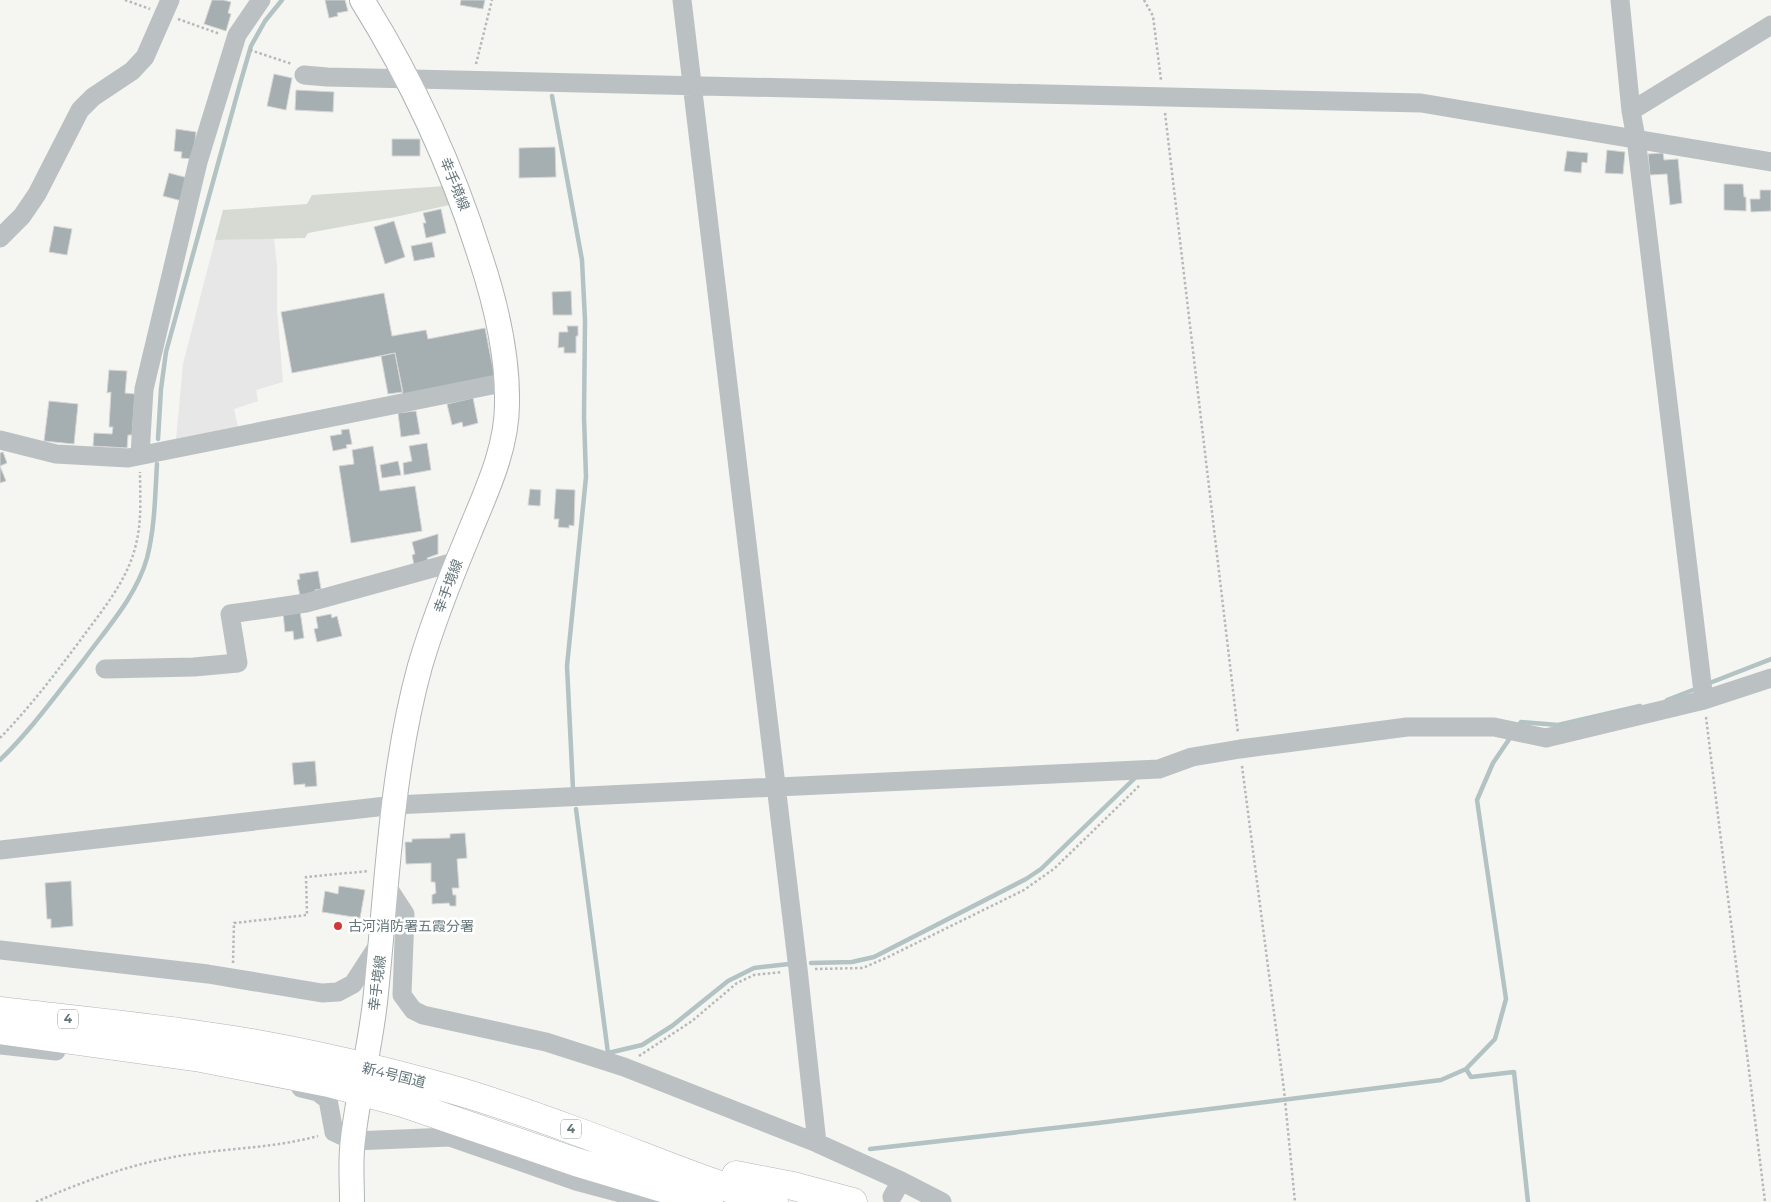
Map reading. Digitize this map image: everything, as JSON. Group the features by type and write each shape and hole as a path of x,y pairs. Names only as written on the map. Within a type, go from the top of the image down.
{"highway":[{"name":"新4号国道","path":"0,1011 200,1035 250,1043 363,1080 412,1106 576,1162 700,1200"},
{"name":"新4号国道","path":"0,1030 201,1058 302,1077 363,1080 448,1089 574,1130 703,1180 774,1202"},
{"path":"637,1155 793,1186 853,1202"}],"main road":[{"name":"幸手境線","path":"352,1202 343,1136 363,1080 375,1005 395,805 409,713 429,636 492,478 501,446 507,410 507,382 501,337 492,293 467,214 445,158 407,80 385,37 362,0"}],"street":[{"path":"0,238 22,216 37,194 80,110 93,97 132,71 145,58 170,0"},
{"path":"140,455 144,389 198,162 237,35 261,0"},
{"path":"682,0 798,969 817,1143"},
{"path":"1620,0 1631,112 1636,138 1703,698"},
{"path":"1631,112 1771,25"},
{"path":"304,75 407,80 1421,103 1771,162"},
{"path":"0,440 56,454 128,458 507,382"},
{"path":"105,669 194,667 238,663 230,614 306,603 458,561"},
{"path":"0,850 395,805 1159,769 1192,758 1240,749 1406,727 1494,727 1546,738 1703,698 1771,678"},
{"path":"387,877 406,914 402,995 413,1010 423,1015 546,1042 624,1067 817,1143 902,1181 942,1202"},
{"path":"0,950 208,974 322,993 338,992 353,984 382,940"},
{"path":"0,1045 135,1061 318,1092 328,1100 343,1136 450,1136 576,1181 654,1202"},
{"path":"892,1197 902,1181"}],"path":[{"path":"472,81 492,0"},
{"path":"1144,0 1154,16 1240,749 1284,1090 1295,1202"},
{"path":"0,738 58,670 110,600 126,573 136,543 140,512 140,455"},
{"path":"1703,698 1765,1202"},
{"path":"624,1067 692,1021 737,983 754,976 798,969 864,968 1024,890 1055,868 1108,814 1159,769"},
{"path":"233,978 234,923 307,915 306,877 387,877"},
{"path":"36,1202 104,1176 156,1160 187,1154 343,1136"}],"shaded area":[{"path":"446,186 454,204 308,233 305,238 215,240 223,210 307,204 312,195"},
{"path":"274,238 283,382 256,390 258,401 234,409 238,427 176,440 183,364 215,240"}],"building":[{"path":"212,0 231,2 228,13 231,14 226,31 204,24"},
{"path":"325,0 345,0 348,11 337,13 338,16 329,18"},
{"path":"461,0 485,0 483,9 460,5"},
{"path":"274,74 292,78 286,110 267,106"},
{"path":"296,90 334,92 333,112 295,110"},
{"path":"176,129 196,132 193,159 181,158 182,152 174,151"},
{"path":"392,139 420,139 420,156 392,156"},
{"path":"555,147 556,177 519,178 519,148"},
{"path":"1607,150 1625,152 1623,174 1605,173"},
{"path":"1567,151 1588,153 1587,163 1582,162 1581,173 1564,171"},
{"path":"1663,153 1664,160 1678,159 1682,203 1670,205 1667,174 1650,175 1648,154"},
{"path":"169,173 188,178 182,201 163,196"},
{"path":"1724,184 1743,184 1744,197 1746,197 1746,211 1724,210"},
{"path":"1760,190 1771,190 1771,211 1751,212 1750,199 1760,199"},
{"path":"441,209 446,233 426,238 423,223 426,223 423,213"},
{"path":"394,221 405,257 385,264 374,227"},
{"path":"54,226 72,229 67,255 49,252"},
{"path":"432,242 435,257 414,261 411,246"},
{"path":"571,291 572,315 553,315 552,292"},
{"path":"384,293 392,336 426,330 428,339 485,328 495,379 403,396 395,353 292,373 281,312"},
{"path":"567,326 578,326 576,353 564,353 564,347 558,348 559,332 568,332"},
{"path":"395,353 403,392 388,394 381,356"},
{"path":"109,370 127,371 125,393 135,394 132,435 128,435 127,448 93,446 94,433 112,434 113,427 109,427 111,392 107,393"},
{"path":"473,398 478,423 463,427 462,422 452,425 447,404"},
{"path":"49,401 78,404 74,444 44,441"},
{"path":"416,411 420,434 401,437 398,413"},
{"path":"349,429 352,444 346,445 347,448 333,451 330,436 342,434 341,430"},
{"path":"427,443 431,470 404,475 403,463 412,461 409,446"},
{"path":"373,446 380,491 415,486 422,531 351,543 339,466 354,464 352,450"},
{"path":"3,452 7,463 0,466 0,453"},
{"path":"398,461 401,475 382,478 380,465"},
{"path":"0,466 6,481 0,483"},
{"path":"530,489 541,490 540,506 528,505"},
{"path":"556,489 575,490 574,526 569,525 569,528 558,527 559,519 554,519"},
{"path":"438,534 438,554 427,558 428,561 414,565 412,555 415,554 412,542"},
{"path":"318,571 321,589 315,590 315,593 300,596 297,580 300,579 299,574"},
{"path":"300,611 304,638 294,640 293,631 285,632 283,613"},
{"path":"331,614 332,618 337,616 342,636 317,642 314,629 318,628 316,617"},
{"path":"315,761 317,786 305,787 305,784 294,785 292,763"},
{"path":"465,833 467,858 457,859 459,888 452,888 453,895 456,895 456,906 450,906 449,903 432,904 432,895 436,893 435,882 431,882 431,863 406,864 405,842 412,842 412,839 450,838 450,834"},
{"path":"71,881 73,926 51,928 51,919 47,919 45,883"},
{"path":"339,886 365,890 360,918 322,912 325,891 338,894"}],"waterway":[{"path":"158,439 161,389 166,352 240,84 251,46 265,21 282,0"},
{"path":"552,96 582,260 585,320 584,417 586,477 567,666 573,789"},
{"path":"0,760 33,724 83,661 120,612 136,586 147,558 152,535 157,464"},
{"path":"1707,684 1771,659"},
{"path":"1667,700 1698,688"},
{"path":"1518,727 1521,722 1558,725 1640,706"},
{"path":"870,1149 1098,1123 1441,1080 1466,1069 1495,1039 1506,999 1477,800 1493,763 1512,735"},
{"path":"811,963 852,962 874,957 1026,879 1041,869 1137,776"},
{"path":"576,809 608,1053 642,1045 672,1026 728,981 754,968 789,964"},
{"path":"1466,1069 1471,1077 1514,1072 1528,1202"}],"place":[{"name":"古河消防署五霞分署","path":"338,926"}]}
